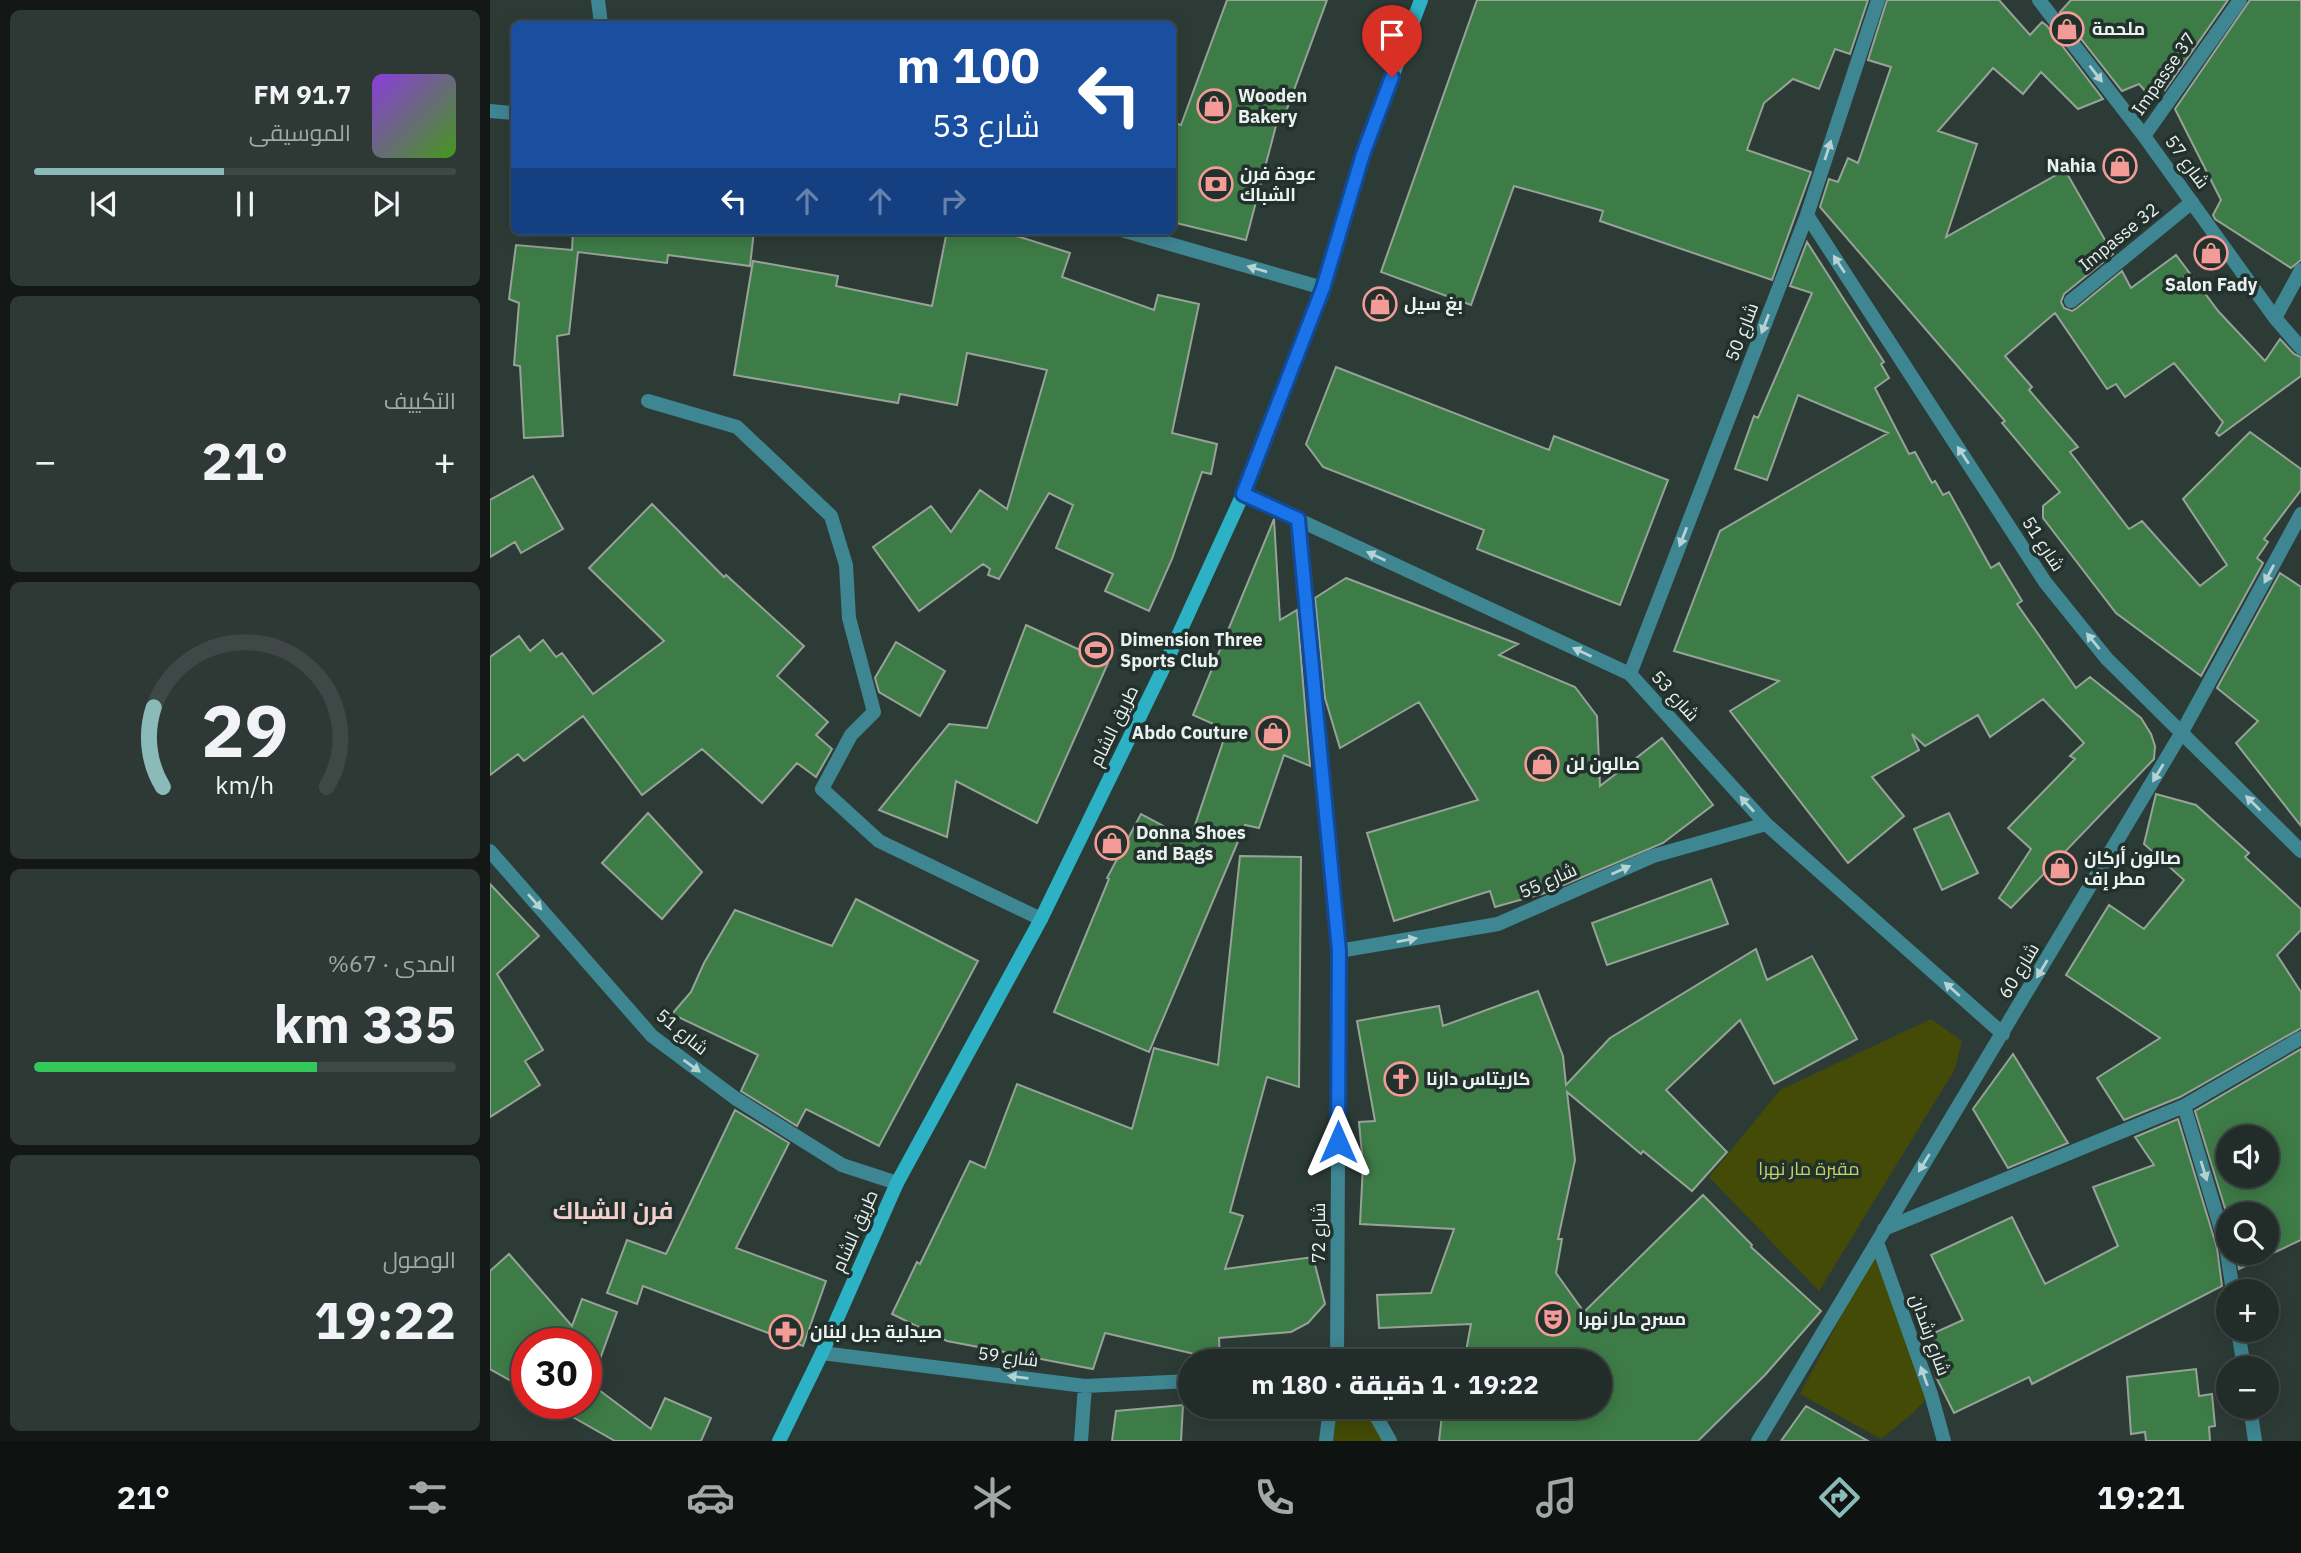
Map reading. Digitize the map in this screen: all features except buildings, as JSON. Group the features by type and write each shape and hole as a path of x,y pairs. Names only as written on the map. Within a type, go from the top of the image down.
{"main road":[{"name":"طريق الشام","path":"779,1441 822,1353 897,1183 1041,919 1161,673 1243,494 1323,288 1363,154 1421,0"}],"street":[{"path":"598,0 601,21"},
{"name":"شارع 50","path":"1630,674 1807,215 1878,0"},
{"name":"شارع 57","path":"2039,0 2144,136 2275,318 2301,348"},
{"name":"Impasse 37","path":"2144,136 2240,0"},
{"path":"490,111 511,113"},
{"name":"Impasse 32","path":"2071,301 2192,202"},
{"name":"شارع 51","path":"1807,215 2045,582 2107,659 2301,851"},
{"path":"1139,235 1323,288"},
{"path":"2275,318 2301,270"},
{"path":"648,401 737,427 831,516 846,565 849,618 874,712 851,736 822,789 879,841 1041,919"},
{"name":"شارع 53","path":"1243,494 1630,674 1766,824 2003,1034"},
{"name":"شارع 60","path":"1758,1441 2182,733 2301,514"},
{"name":"شارع 72","path":"1298,519 1339,951 1337,1349"},
{"name":"شارع 55","path":"1339,951 1498,924 1653,856 1766,824"},
{"name":"شارع 51","path":"490,850 652,1036 735,1098 842,1165 897,1183"},
{"path":"1880,1236 2185,1106 2301,1038"},
{"path":"2185,1106 2226,1245 2231,1279"},
{"name":"شارع رشدان","path":"1880,1236 1944,1441"},
{"name":"شارع 59","path":"822,1353 1085,1386 1178,1382"},
{"path":"1081,1441 1085,1386"},
{"path":"1326,1441 1329,1419"},
{"path":"1378,1419 1390,1441"},
{"path":"2252,1419 2255,1441"}],"green space":[{"name":"مقبرة مار نهرا","path":"1931,1019 1962,1041 1955,1069 1819,1291 1709,1177 1780,1090"},
{"path":"1877,1248 1931,1394 1912,1414 1881,1439 1800,1394"},
{"path":"1329,1419 1378,1419 1390,1441 1326,1441"}],"place":[{"name":"ملحمة","path":"2067,29"},
{"name":"Wooden Bakery","path":"1214,106"},
{"name":"Nahia","path":"2120,166"},
{"name":"عودة فرن الشباك","path":"1216,184"},
{"name":"Salon Fady","path":"2211,253"},
{"name":"بغ سيل","path":"1380,304"},
{"name":"Dimension Three Sports Club","path":"1096,650"},
{"name":"Abdo Couture","path":"1273,733"},
{"name":"صالون لن","path":"1542,764"},
{"name":"Donna Shoes and Bags","path":"1112,843"},
{"name":"صالون أركان مطر إف","path":"2060,868"},
{"name":"كاريتاس دارنا","path":"1401,1079"},
{"name":"مسرح مار نهرا","path":"1553,1319"},
{"name":"صيدلية جبل لبنان","path":"786,1332"}],"district":[{"name":"فرن الشباك","path":"613,1211"}],"route":[{"path":"1338,1142 1339,951 1298,519 1243,494 1323,288 1363,154 1392,77"}]}
